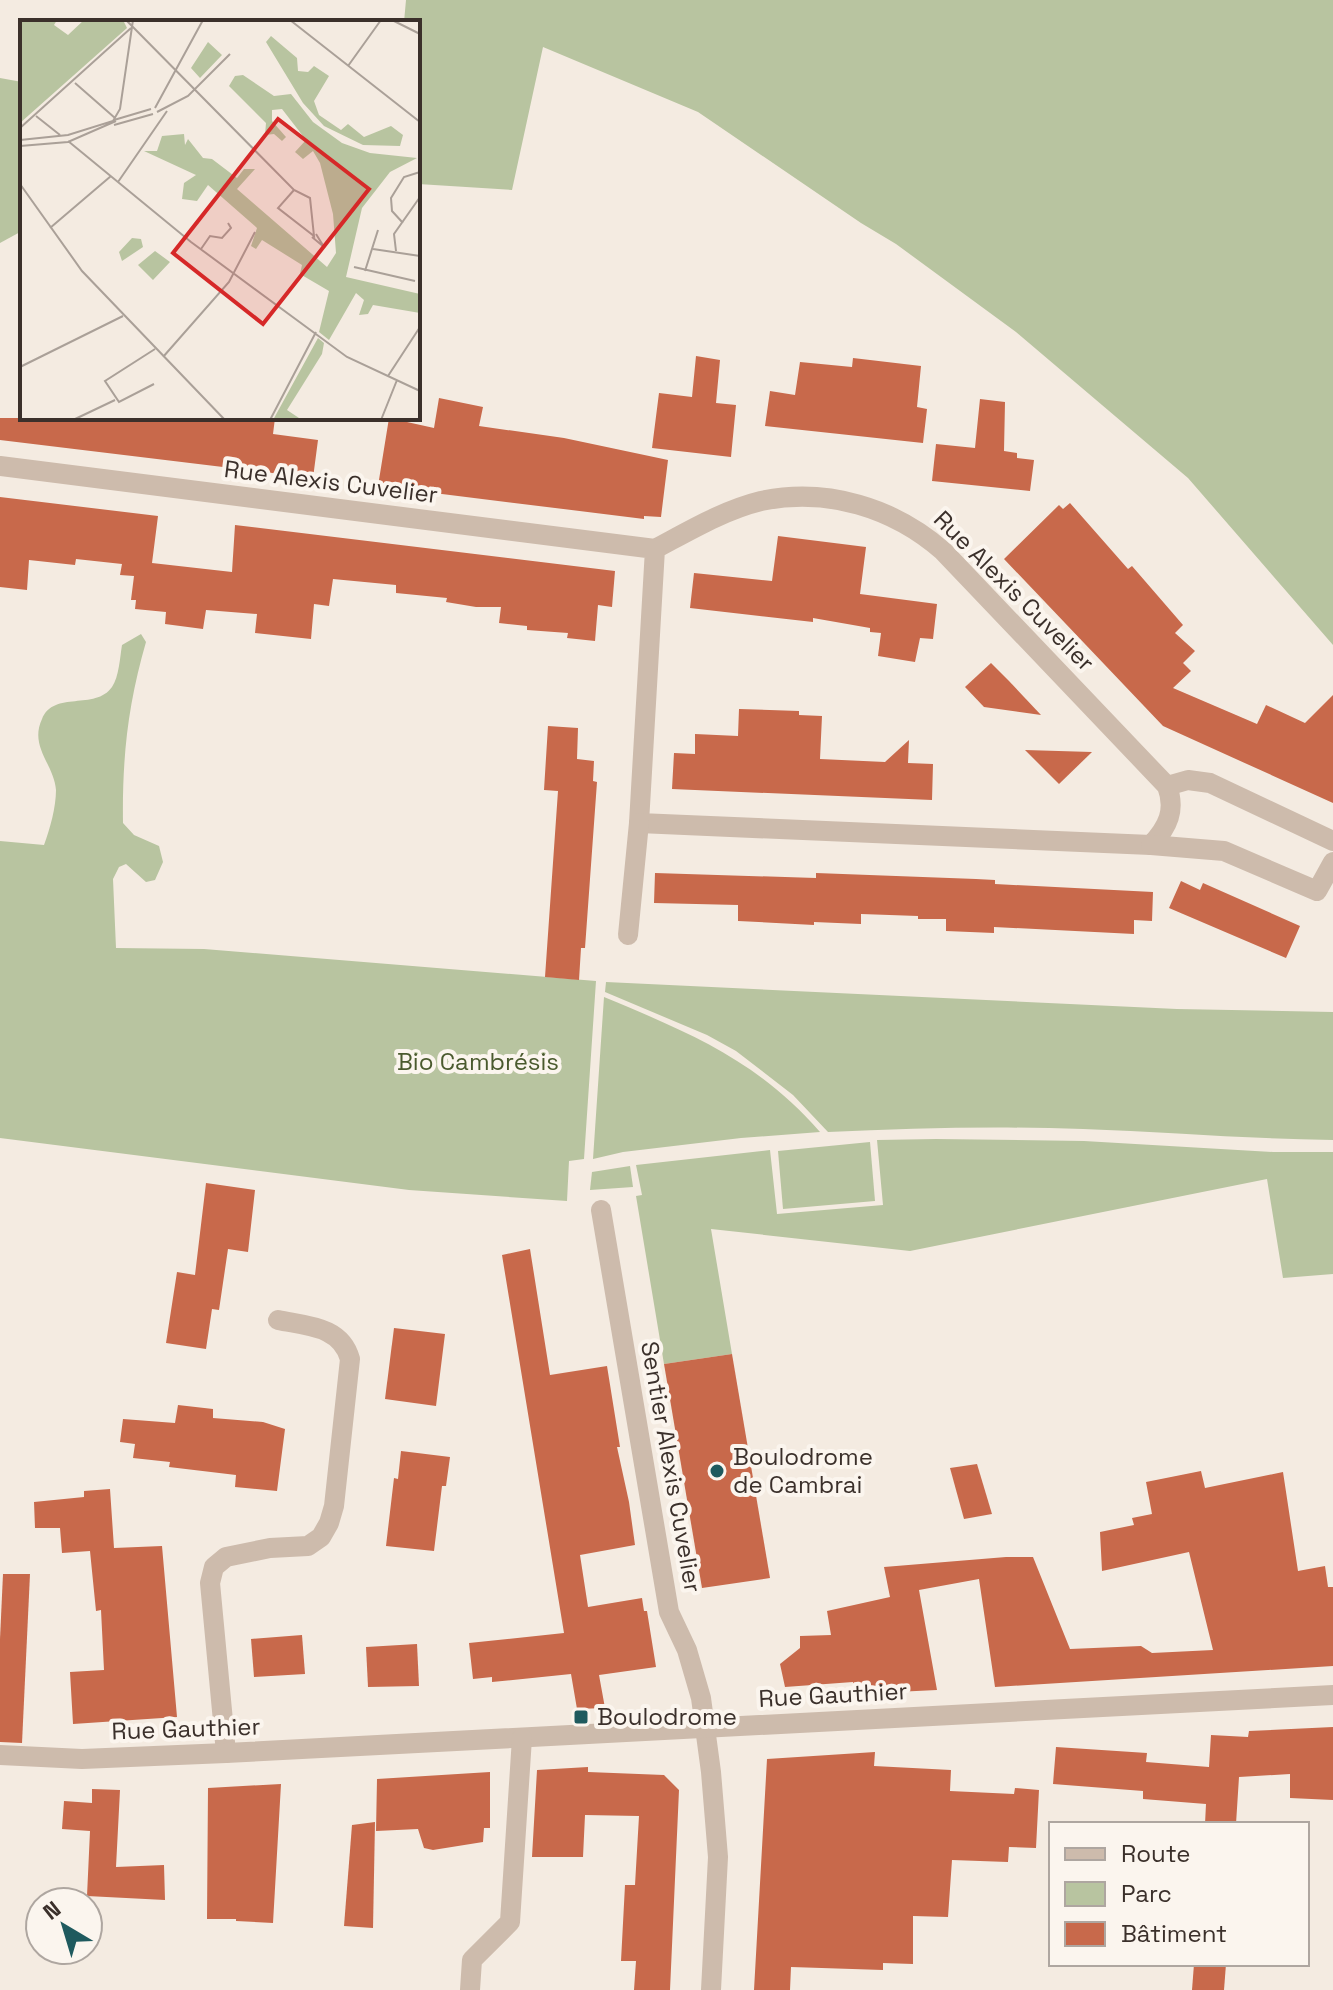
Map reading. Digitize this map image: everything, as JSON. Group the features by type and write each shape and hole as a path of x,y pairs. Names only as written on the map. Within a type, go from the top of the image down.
{"street":[{"name":"Rue Alexis Cuvelier","path":"0,466 655,549 729,512 761,502 783,498 853,503 894,516 943,551 1167,786"},
{"path":"628,935 639,823 655,549"},
{"path":"1151,845 1170,818 1171,797 1167,786 1188,780 1210,783 1333,841"},
{"path":"639,823 1151,845 1224,851 1317,891 1333,862"},
{"name":"Sentier Alexis Cuvelier","path":"601,1210 669,1612 687,1650 701,1698 718,1857 711,1990"},
{"path":"226,1753 210,1583 214,1567 226,1557 270,1548 308,1546 321,1537 334,1506 350,1359 347,1347 339,1337 327,1330 278,1320"},
{"name":"Rue Gauthier","path":"0,1755 82,1759 226,1753 1333,1695"},
{"path":"470,1990 472,1960 510,1922 522,1738"}],"green space":[{"path":"406,0 1333,0 1333,645 1188,478 1016,332 896,244 698,112 543,47 512,190 420,184 420,20 404,20"},
{"path":"0,78 20,82 20,232 0,243"},
{"name":"Bio Cambrésis","path":"141,634 146,642 127,731 123,823 134,835 159,846 163,862 155,880 146,882 126,864 119,867 113,879 116,948 204,949 596,981 584,1159 569,1161 567,1201 409,1190 0,1138 0,841 44,845 56,790 38,738 42,719 56,705 105,694 116,678 122,645"},
{"path":"606,982 1177,1009 1333,1012 1333,1140 1051,1128 828,1132 793,1095 736,1051 707,1035 605,992"},
{"path":"604,997 694,1037 747,1067 796,1107 820,1132 623,1152 593,1159"},
{"path":"877,1140 1084,1141 1273,1152 1333,1152 1333,1274 1283,1278 1267,1179 910,1251 711,1229 732,1354 664,1364 636,1196 642,1195 636,1165 770,1150 777,1214 883,1205"},
{"path":"870,1142 875,1201 783,1209 778,1151"},
{"path":"630,1166 633,1187 590,1190 592,1172"}],"building":[{"path":"696,356 720,360 716,403 736,405 731,457 652,448 659,393 692,397"},
{"path":"853,358 921,366 917,407 927,409 923,443 765,426 770,391 795,395 800,362 852,367"},
{"path":"439,398 483,407 479,426 564,438 668,460 661,517 644,516 644,519 378,486 389,420 434,428"},
{"path":"980,399 1005,402 1004,451 1017,453 1017,458 1034,460 1030,491 932,481 936,444 975,448"},
{"path":"0,418 20,418 275,420 273,434 318,440 313,478 0,440"},
{"path":"0,497 158,516 152,563 232,572 235,525 615,571 612,607 598,605 595,641 567,638 568,633 527,630 527,626 499,623 501,607 476,607 446,602 447,598 396,593 396,585 333,579 329,606 314,604 311,639 255,633 257,614 206,610 203,629 165,624 166,612 135,609 136,600 131,600 134,576 120,575 122,564 76,559 75,565 29,560 27,590 0,587"},
{"path":"1070,503 1128,569 1132,566 1183,625 1175,633 1195,651 1183,663 1191,671 1173,688 1257,724 1266,705 1305,723 1333,695 1333,803 1163,726 1004,559 1059,505 1063,509"},
{"path":"778,536 866,547 860,594 937,604 933,639 920,638 915,662 878,656 881,633 870,632 870,628 813,618 813,622 690,608 694,573 772,581"},
{"path":"991,663 1041,715 984,707 965,687"},
{"path":"739,709 799,711 799,715 822,716 820,759 885,762 909,740 908,763 933,764 932,800 672,789 674,753 695,754 695,734 738,736"},
{"path":"548,726 578,728 577,759 594,761 593,781 597,782 585,948 581,948 579,980 545,977 558,791 544,790"},
{"path":"1025,750 1092,752 1059,784"},
{"path":"655,873 816,878 816,873 976,879 995,880 995,884 1153,892 1152,921 1134,920 1134,934 994,927 994,933 946,931 946,919 861,914 861,924 738,921 738,905 654,903"},
{"path":"1181,881 1200,890 1203,883 1300,926 1286,958 1169,908"},
{"path":"206,1183 255,1190 248,1252 228,1249 219,1310 212,1309 206,1349 166,1343 177,1272 195,1275"},
{"path":"530,1249 550,1375 607,1366 620,1447 617,1447 635,1545 580,1555 588,1607 642,1598 656,1667 599,1675 605,1708 577,1709 571,1674 492,1682 492,1677 473,1679 469,1643 564,1633 502,1255"},
{"path":"394,1328 445,1334 436,1406 385,1399"},
{"name":"Boulodrome de Cambrai","path":"732,1354 770,1578 702,1588 664,1364"},
{"path":"178,1405 213,1409 213,1418 263,1422 285,1429 277,1491 235,1487 236,1475 169,1467 170,1462 133,1458 135,1444 120,1442 123,1419 175,1423"},
{"path":"401,1451 450,1457 446,1486 442,1486 434,1551 386,1546 394,1478 398,1479"},
{"path":"977,1464 992,1514 964,1519 950,1468"},
{"path":"1201,1471 1205,1488 1283,1472 1298,1571 1325,1566 1328,1587 1333,1587 1333,1666 995,1687 979,1579 919,1590 937,1690 854,1694 853,1682 785,1687 780,1664 800,1648 800,1636 831,1635 827,1611 890,1597 884,1567 1033,1557 1070,1649 1141,1646 1152,1653 1213,1650 1189,1552 1102,1571 1100,1532 1134,1525 1132,1518 1152,1514 1146,1482"},
{"path":"110,1489 114,1548 162,1546 177,1717 73,1724 70,1672 104,1670 101,1610 96,1611 90,1551 62,1553 60,1528 35,1528 34,1502 84,1497 84,1491"},
{"path":"3,1574 30,1574 22,1743 0,1742"},
{"path":"302,1635 305,1674 254,1677 251,1639"},
{"path":"417,1644 419,1686 368,1687 366,1647"},
{"path":"1333,1727 1333,1800 1290,1798 1290,1774 1239,1777 1236,1822 1205,1822 1206,1804 1143,1799 1143,1791 1053,1784 1056,1747 1147,1753 1146,1762 1209,1767 1211,1735 1248,1737 1249,1731"},
{"path":"875,1752 874,1766 951,1770 950,1791 1014,1794 1015,1788 1039,1790 1036,1848 1009,1847 1008,1862 952,1860 948,1917 913,1916 913,1964 883,1963 883,1970 791,1967 790,1990 754,1990 767,1759"},
{"path":"588,1767 588,1772 664,1775 679,1790 670,1990 634,1990 636,1961 621,1961 625,1885 635,1885 639,1816 585,1815 583,1857 532,1857 537,1770"},
{"path":"490,1772 490,1828 484,1828 483,1842 433,1850 424,1848 418,1829 376,1831 377,1779"},
{"path":"281,1784 273,1923 207,1919 208,1788"},
{"path":"92,1789 120,1790 116,1867 164,1865 165,1900 104,1897 104,1886 87,1886 90,1831 62,1829 64,1801 92,1803"},
{"path":"375,1822 373,1928 344,1926 352,1825"},
{"path":"1194,1966 1226,1966 1224,1990 1192,1990"}],"place":[{"name":"Boulodrome de Cambrai","path":"717,1471"},
{"name":"Boulodrome","path":"581,1717"}]}
